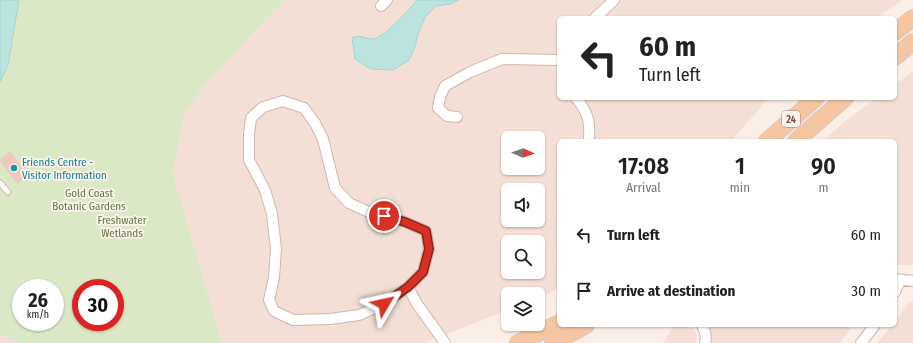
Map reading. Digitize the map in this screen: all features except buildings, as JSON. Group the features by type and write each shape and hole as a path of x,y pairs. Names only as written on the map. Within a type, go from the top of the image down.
{"main road":[{"path":"897,30 913,18"},
{"path":"897,55 913,42"},
{"name":"24","path":"768,139 814,100"},
{"name":"24","path":"798,139 843,100"},
{"path":"518,343 557,324"},
{"path":"553,343 582,327"}],"street":[{"path":"597,16 614,0"},
{"path":"457,118 447,116 438,108 440,97 445,86 457,78 502,59 557,62"},
{"path":"578,100 589,121 589,139"},
{"path":"283,101 304,108 316,123 323,139 335,188 349,203 369,212 405,222 426,231 429,249 423,272 408,287 384,304 358,315 330,319 293,320 274,311 269,300 274,277 276,249 272,214 265,190 249,160 249,134 251,118 263,107 283,101"},
{"path":"898,279 913,281"},
{"path":"408,287 417,304 445,343"},
{"path":"703,327 705,330 705,343"},
{"path":"861,343 873,327"}],"lane":[{"path":"0,182 8,192"}],"shaded area":[{"path":"285,0 902,0 880,16 557,16 557,100 767,100 733,139 557,139 557,290 545,295 545,287 501,287 501,313 424,343 222,343 173,173 184,115 201,90"},
{"path":"913,71 913,265 897,265 897,139 825,139 843,123 874,100 897,100 897,83"},
{"path":"913,301 913,343 877,343 890,327 897,327 897,318 908,304"},
{"path":"673,327 692,327 697,335 696,343 663,343"},
{"path":"709,327 852,327 840,343 711,343 711,333"},
{"path":"0,334 21,342 21,343 0,343"}],"green space":[{"name":"Gold Coast Botanic Gardens","path":"0,0 285,0 201,90 184,115 173,173 222,343 21,343 0,334"}],"water":[{"path":"0,0 19,0 8,65 0,82"},
{"path":"417,0 459,0 450,4 436,6 425,17 409,60 393,70 371,69 355,59 352,38 360,37 373,39 384,34 409,10"}],"place":[{"name":"Friends Centre - Visitor Information","path":"14,168"}],"route":[{"path":"384,216 405,222 426,231 429,249 423,272 408,287 384,304"}],"park label":[{"name":"Freshwater Wetlands","path":"122,226"}]}
